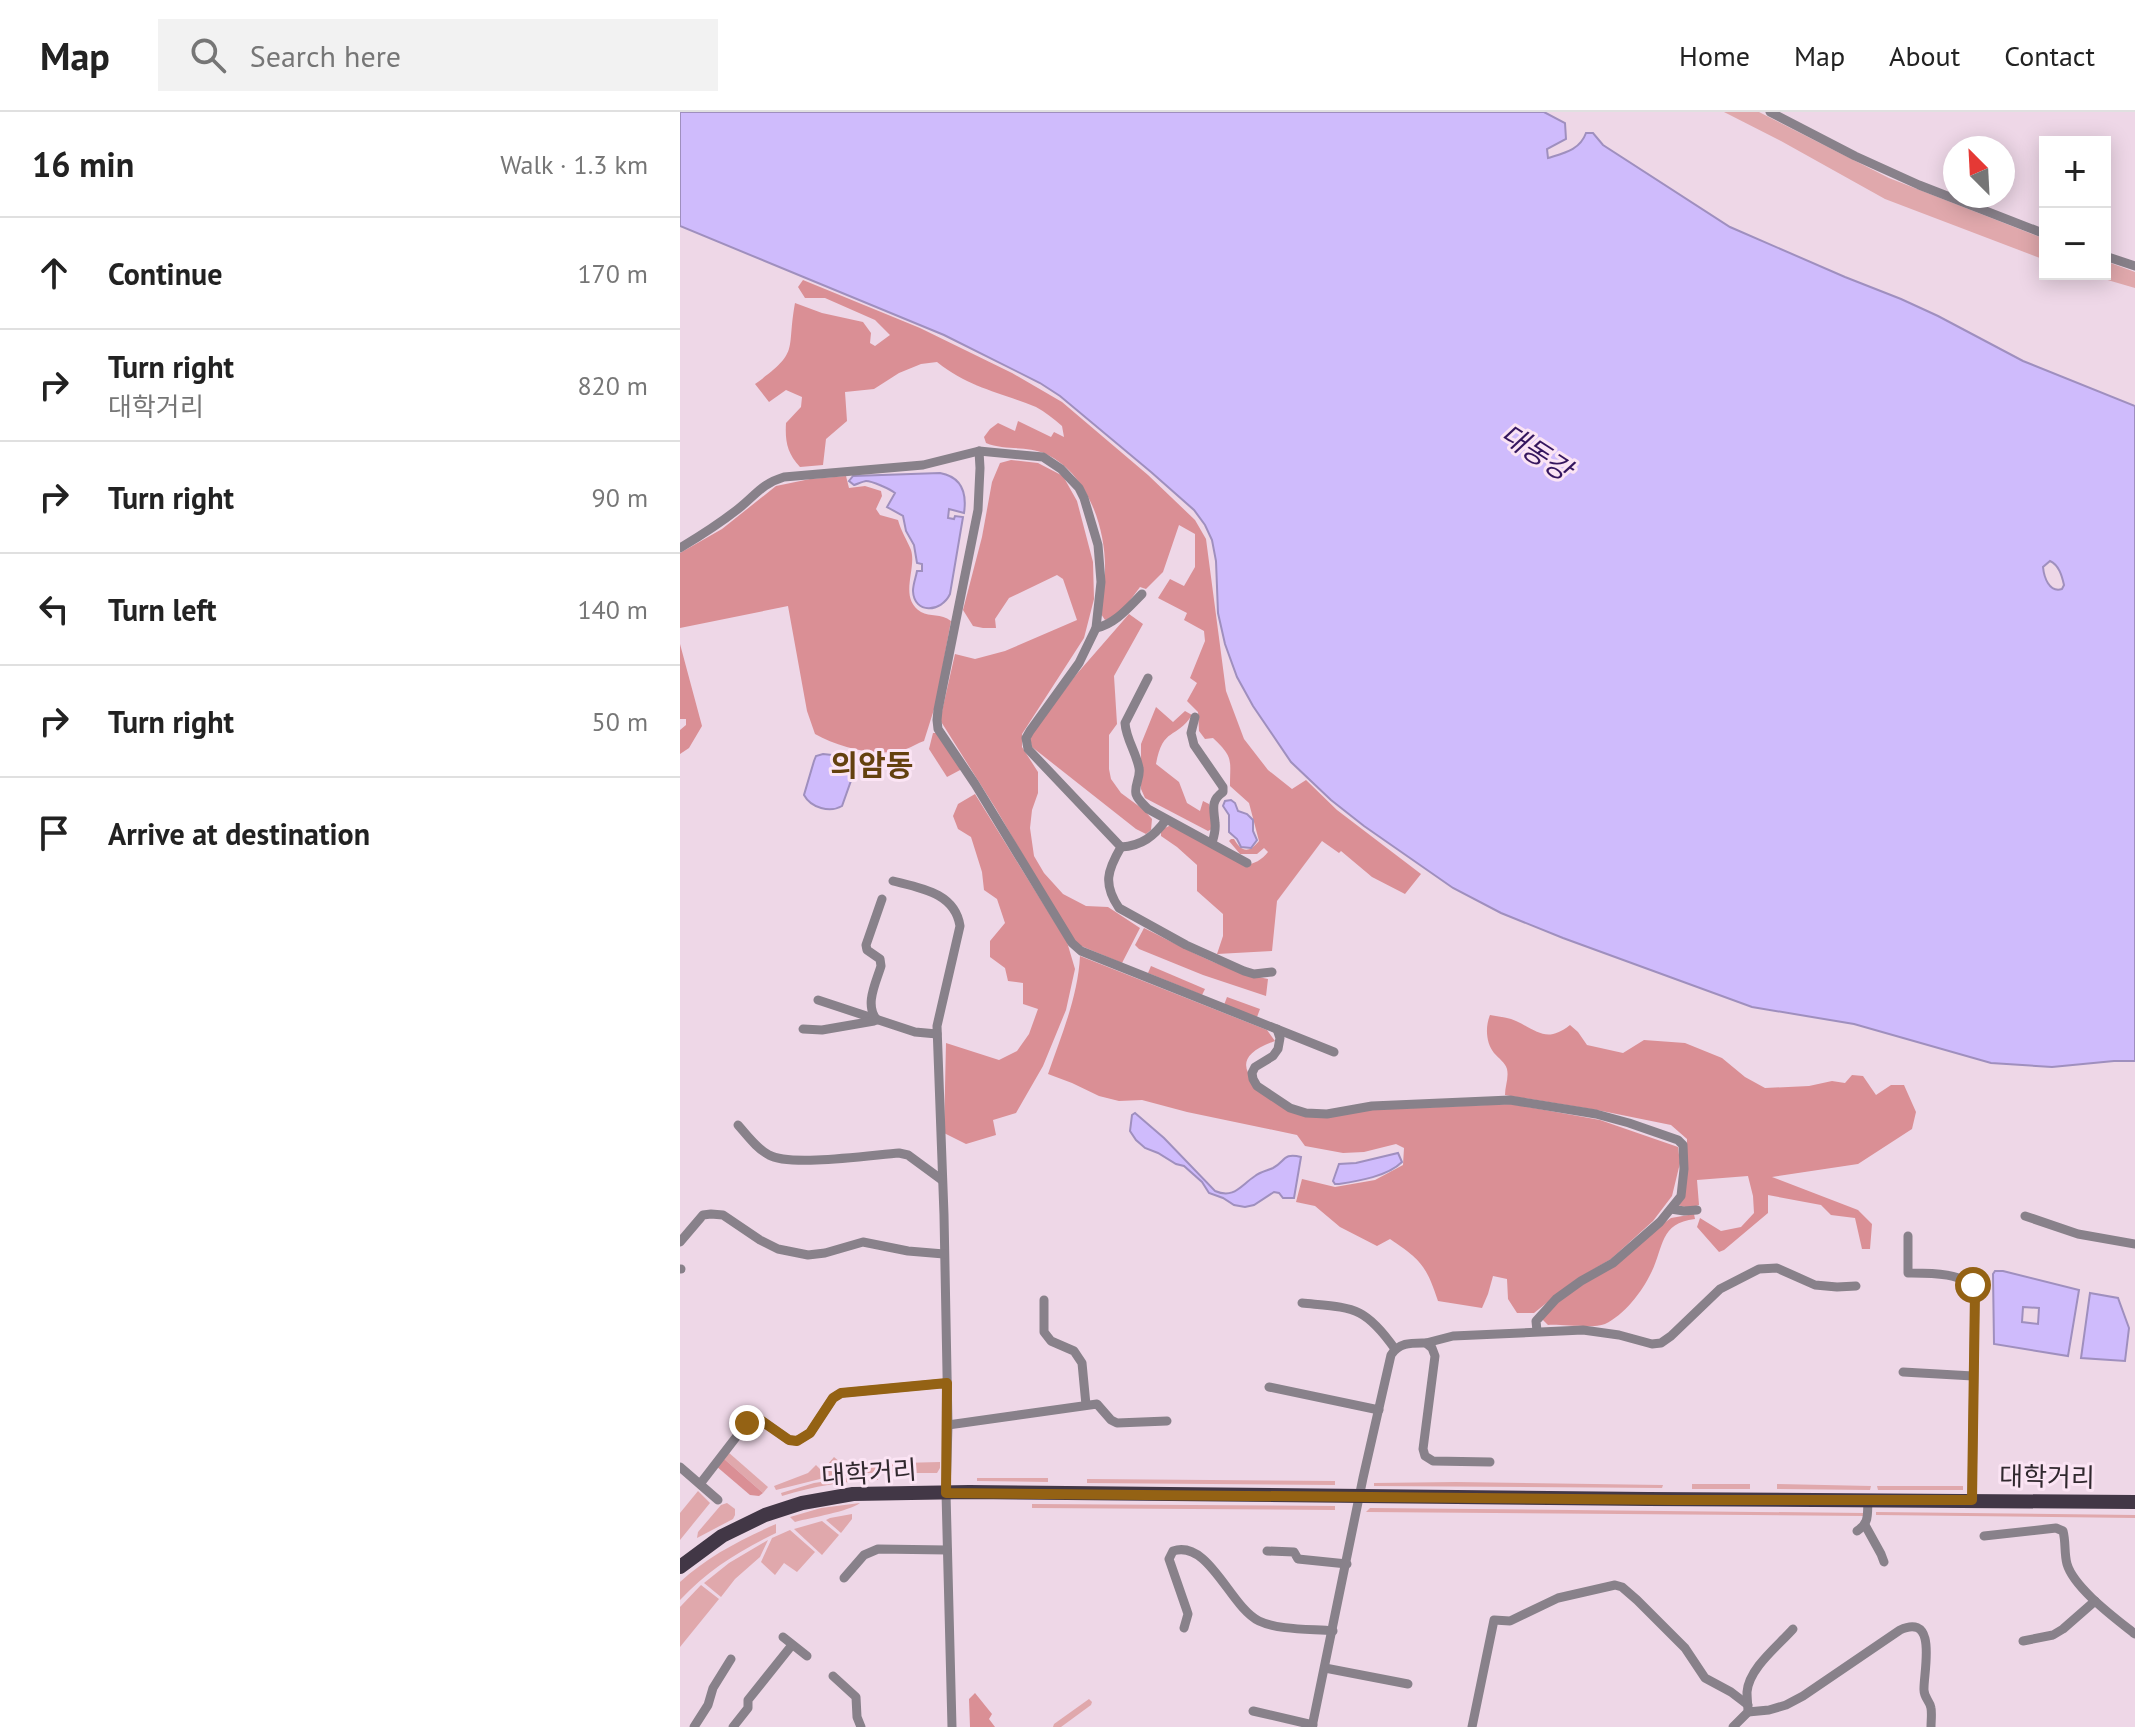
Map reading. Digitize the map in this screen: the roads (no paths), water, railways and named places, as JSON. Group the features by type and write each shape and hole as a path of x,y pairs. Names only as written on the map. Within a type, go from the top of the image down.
{"main road":[{"name":"대학거리","path":"680,1567 722,1536 765,1515 802,1503 853,1494 2135,1502"}],"street":[{"path":"1770,112 1919,185 2039,232"},
{"path":"2111,258 2135,266"},
{"path":"680,548 722,521 768,482 784,477 923,465 979,451 1043,457 1061,469 1079,488 1090,514 1100,560 1101,582 1096,628 1079,663 1030,731 1026,744 1121,847 1145,841 1155,835 1166,820"},
{"path":"979,451 978,510 938,710 938,729 1072,943 1081,951 1334,1052"},
{"path":"1096,628 1116,620 1142,594"},
{"path":"1148,678 1125,727 1139,767 1135,789 1137,795 1148,809 1247,863"},
{"path":"1195,717 1191,733 1194,745 1223,787 1213,806 1215,831 1212,843"},
{"path":"1121,847 1108,871 1108,882 1119,908 1186,945 1244,971 1272,972"},
{"path":"893,881 932,891 950,904 960,926 938,1013 937,1034 948,1425 948,1726"},
{"path":"877,1020 870,1006 881,966 880,959 867,950 866,945 882,899"},
{"path":"818,1000 915,1032 937,1034"},
{"path":"803,1029 822,1030 877,1020"},
{"path":"1277,1029 1280,1038 1278,1049 1273,1056 1255,1067 1253,1079 1257,1086 1290,1108 1306,1113 1327,1114 1372,1106 1510,1100 1596,1114 1678,1140 1683,1145 1681,1196 1671,1209 1613,1263 1556,1299 1536,1321 1537,1331"},
{"path":"738,1125 763,1151 779,1159 801,1161 899,1153 908,1155 942,1180"},
{"path":"1671,1209 1697,1210"},
{"path":"680,1242 703,1215 711,1214 723,1215 778,1249 808,1255 863,1242 944,1254"},
{"path":"2025,1216 2078,1234 2135,1244"},
{"path":"1908,1236 1908,1273 1946,1274 1973,1285 1975,1291 1972,1500"},
{"path":"1253,1711 1312,1726 1391,1355 1400,1345 1453,1336 1583,1330 1652,1344 1661,1343 1720,1289 1759,1269 1777,1268 1815,1285 1856,1286"},
{"path":"1044,1300 1044,1332 1051,1341 1074,1351 1082,1363 1086,1405"},
{"path":"1302,1303 1345,1307 1363,1314 1373,1320 1395,1349"},
{"path":"1426,1343 1435,1356 1423,1449 1425,1456 1433,1461 1490,1462"},
{"path":"1903,1372 1973,1376"},
{"path":"700,1484 754,1418 789,1440 797,1441 810,1433 833,1398 841,1393 947,1383"},
{"path":"1269,1387 1379,1410"},
{"path":"948,1425 1097,1404 1117,1423 1167,1421"},
{"path":"680,1467 718,1500"},
{"path":"1868,1500 1867,1518 1861,1528 1869,1529 1884,1562"},
{"path":"1984,1536 2056,1528 2063,1531 2068,1567 2095,1601 2135,1634"},
{"path":"844,1578 864,1555 878,1549 947,1550"},
{"path":"1184,1628 1188,1614 1169,1559 1173,1551 1185,1549 1203,1559 1257,1620 1272,1625 1333,1631"},
{"path":"1267,1551 1294,1552 1298,1559 1347,1564"},
{"path":"1475,1726 1494,1620 1510,1621 1558,1598 1615,1585 1637,1600 1685,1648 1705,1678 1731,1692 1748,1708 1769,1710 1786,1705 1900,1630 1914,1627 1923,1634 1928,1649 1924,1691 1931,1707 1931,1727"},
{"path":"2023,1641 2053,1635 2095,1601"},
{"path":"1738,1725 1748,1708 1747,1694 1753,1677 1793,1629"},
{"path":"783,1637 807,1656"},
{"path":"733,1727 748,1708 748,1700 792,1645"},
{"path":"694,1727 731,1659"},
{"path":"1325,1668 1408,1684"},
{"path":"833,1676 856,1697 861,1727"}],"water":[{"name":"대동강","path":"680,112 1544,112 1565,123 1566,139 1547,149 1548,158 1571,150 1586,133 1593,133 1603,145 1730,227 1901,299 2023,361 2135,406 2135,1061 2052,1067 1991,1063 1854,1024 1752,1007 1563,938 1501,913 1453,888 1364,826 1291,762 1253,706 1237,677 1225,644 1218,613 1216,561 1205,525 1194,510 1151,472 1040,383 944,335 680,226","holes":["2050,561 2061,575 2062,589 2054,589 2045,575 2043,567"]},
{"path":"940,473 958,482 964,493 965,506 964,513 949,509 948,518 963,517 950,594 941,605 928,608 918,604 915,599 914,583 917,571 922,571 922,564 917,563 903,516 887,507 895,493 869,481 854,485 849,481 853,476"},
{"path":"823,754 853,765 853,775 842,806 837,808 816,806 804,795 816,756"},
{"path":"1231,800 1238,811 1253,820 1257,840 1251,848 1241,847 1229,832 1229,815 1223,806 1225,801"},
{"path":"1135,1113 1215,1191 1222,1193 1236,1190 1287,1157 1301,1157 1294,1198 1283,1198 1274,1192 1245,1207 1209,1193 1184,1166 1145,1148 1136,1140 1130,1131"},
{"path":"1398,1153 1402,1162 1381,1174 1339,1184 1333,1181 1339,1164"},
{"path":"2003,1271 2079,1290 2068,1356 1994,1344 1993,1274","holes":["2023,1307 2039,1308 2038,1324 2022,1322"]},
{"path":"2090,1293 2118,1298 2129,1328 2125,1361 2081,1358"}],"district":[{"name":"의암동","path":"872,766"}]}
